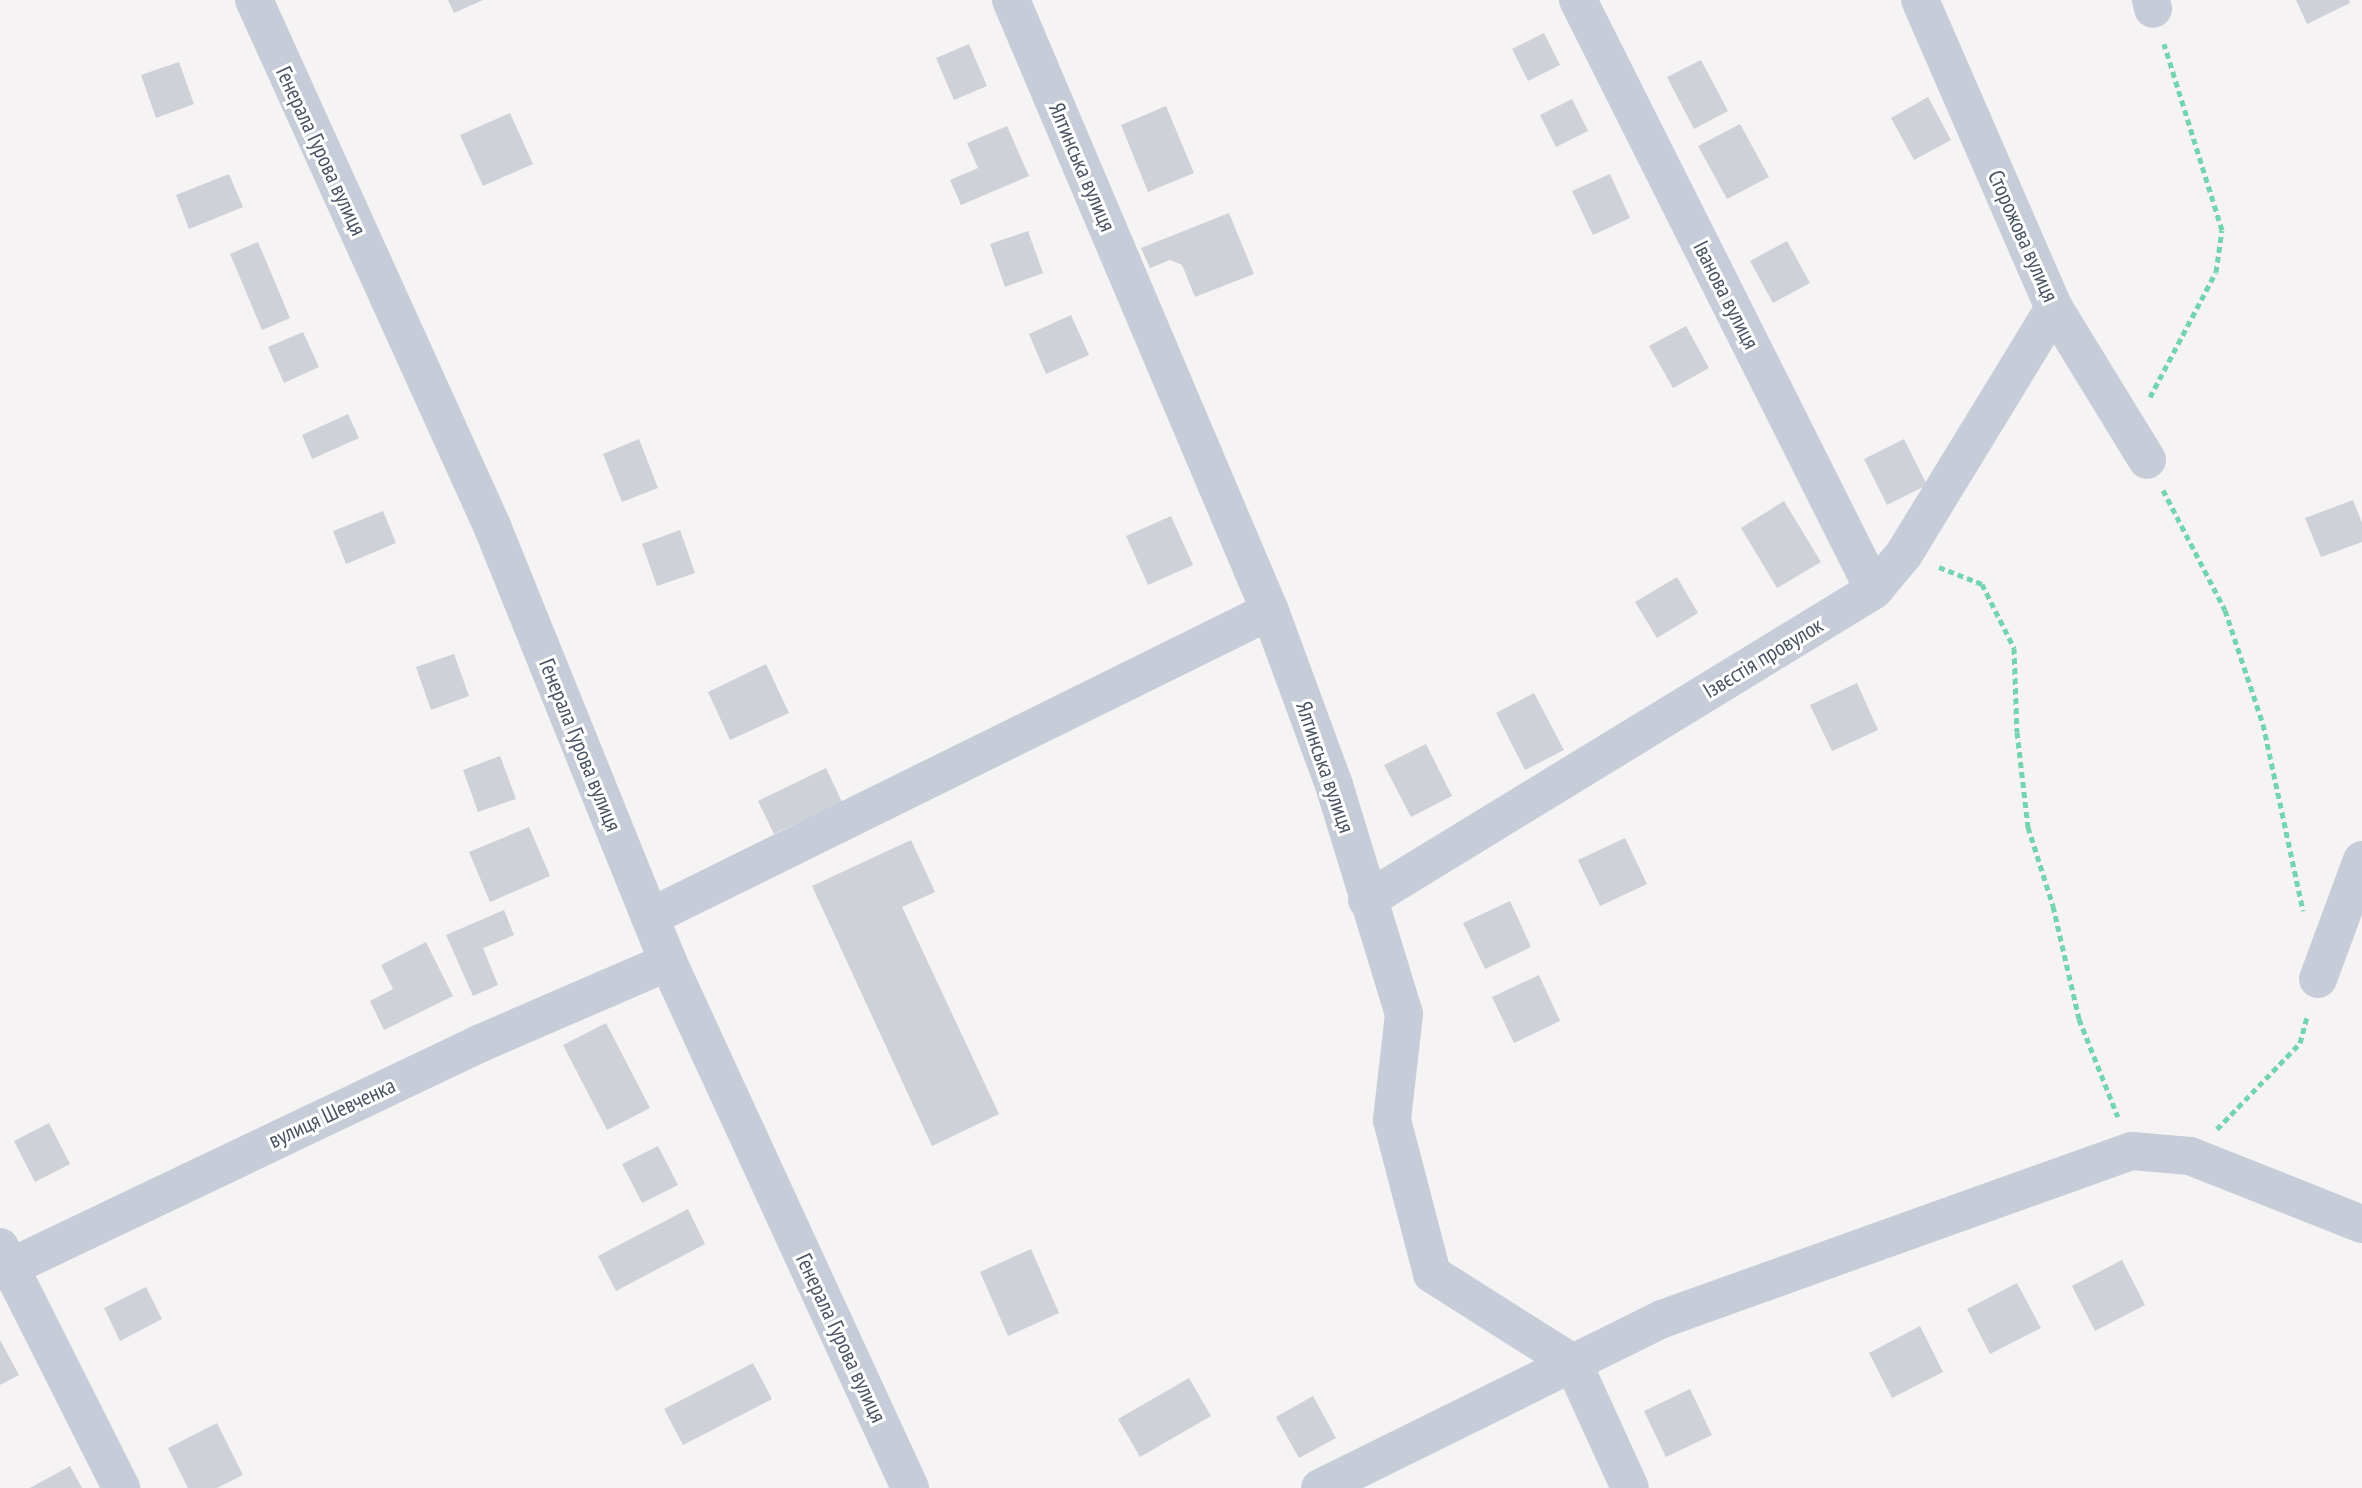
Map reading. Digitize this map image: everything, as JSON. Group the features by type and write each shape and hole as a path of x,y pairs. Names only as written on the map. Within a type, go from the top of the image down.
{"street":[{"name":"Генерала Гурова вулиця","path":"254,0 492,526 668,962 910,1488"},
{"name":"Ялтинська вулиця","path":"1011,0 1270,611 1334,785 1404,1014 1392,1120 1432,1274 1573,1363"},
{"name":"Іванова вулиця","path":"1578,0 1874,590"},
{"name":"Сторожова вулиця","path":"1920,0 2054,308 2147,460"},
{"name":"Ізвєстія провулок","path":"1367,900 1874,590 1904,554 2054,308"},
{"path":"650,917 1270,611"},
{"path":"2318,979 2362,860"},
{"name":"вулиця Шевченка","path":"3,1262 481,1043 668,962"},
{"path":"1320,1488 1662,1319 2132,1151 2190,1156 2362,1224"},
{"path":"3,1262 121,1488"},
{"path":"1573,1363 1630,1488"}],"path":[{"path":"2148,401 2216,272 2222,230 2152,4"},
{"path":"2147,460 2225,610 2263,724 2305,919"},
{"path":"1904,554 1982,584 2014,648 2017,732 2028,827 2053,906 2079,1019 2132,1151"},
{"path":"2190,1156 2300,1043 2318,979"}],"building":[{"path":"448,0 483,0 454,13"},
{"path":"2296,0 2349,0 2350,3 2307,24"},
{"path":"1544,33 1560,65 1528,81 1512,49"},
{"path":"969,44 987,86 954,100 936,58"},
{"path":"1701,60 1728,111 1694,129 1667,77"},
{"path":"179,62 194,104 156,118 141,75"},
{"path":"1928,97 1951,140 1914,160 1891,118"},
{"path":"1572,99 1588,131 1556,147 1540,115"},
{"path":"1166,106 1194,173 1148,192 1121,125"},
{"path":"510,113 533,164 483,186 460,135"},
{"path":"1740,124 1769,177 1727,199 1698,146"},
{"path":"1007,126 1029,176 961,205 950,180 978,168 967,143"},
{"path":"229,174 243,207 189,229 176,195"},
{"path":"1610,174 1630,218 1593,235 1572,191"},
{"path":"1229,213 1254,274 1195,297 1182,265 1170,260 1150,268 1141,248"},
{"path":"1028,231 1043,273 1005,287 990,244"},
{"path":"1787,241 1810,283 1773,303 1750,261"},
{"path":"258,242 290,318 262,330 230,254"},
{"path":"1071,315 1089,355 1046,374 1029,334"},
{"path":"1686,326 1709,368 1673,388 1649,346"},
{"path":"303,332 319,367 284,383 268,347"},
{"path":"348,414 359,438 312,459 302,435"},
{"path":"639,439 658,488 622,502 603,454"},
{"path":"1904,439 1927,485 1887,505 1864,459"},
{"path":"2353,500 2362,523 2362,542 2321,557 2305,518"},
{"path":"1784,501 1821,562 1777,588 1741,528"},
{"path":"383,511 396,543 346,564 333,531"},
{"path":"1171,516 1193,565 1148,585 1126,536"},
{"path":"680,530 695,573 657,586 642,544"},
{"path":"1677,577 1698,613 1657,638 1635,602"},
{"path":"454,654 469,696 431,710 416,667"},
{"path":"766,664 789,713 730,740 708,692"},
{"path":"1857,683 1878,730 1832,751 1810,705"},
{"path":"1534,693 1564,750 1525,770 1496,713"},
{"path":"1426,744 1452,796 1411,817 1384,765"},
{"path":"500,756 516,799 478,812 463,770"},
{"path":"826,768 842,802 774,834 758,801"},
{"path":"529,827 550,876 490,902 469,852"},
{"path":"1625,838 1647,884 1600,906 1578,860"},
{"path":"911,840 935,892 902,907 999,1114 932,1146 812,886"},
{"path":"1510,901 1531,947 1485,969 1463,923"},
{"path":"504,910 514,935 483,948 498,985 473,996 446,935"},
{"path":"426,942 453,996 384,1030 370,1001 393,989 381,965"},
{"path":"1539,975 1560,1021 1514,1043 1492,997"},
{"path":"606,1023 650,1108 607,1130 563,1045"},
{"path":"49,1123 70,1164 35,1182 14,1141"},
{"path":"658,1146 678,1185 642,1203 622,1164"},
{"path":"688,1209 705,1244 616,1291 598,1256"},
{"path":"1031,1249 1059,1313 1008,1336 980,1272"},
{"path":"2122,1260 2145,1305 2095,1331 2072,1286"},
{"path":"2017,1283 2041,1328 1990,1354 1967,1309"},
{"path":"146,1287 162,1319 120,1341 104,1308"},
{"path":"1920,1326 1943,1372 1892,1398 1869,1353"},
{"path":"0,1340 19,1375 0,1385"},
{"path":"753,1363 772,1399 683,1445 664,1409"},
{"path":"1189,1378 1211,1416 1140,1457 1118,1419"},
{"path":"1690,1389 1712,1435 1666,1457 1644,1411"},
{"path":"1313,1396 1336,1438 1299,1458 1276,1417"},
{"path":"217,1423 243,1475 217,1488 188,1488 168,1448"},
{"path":"70,1466 82,1488 30,1488"}]}
